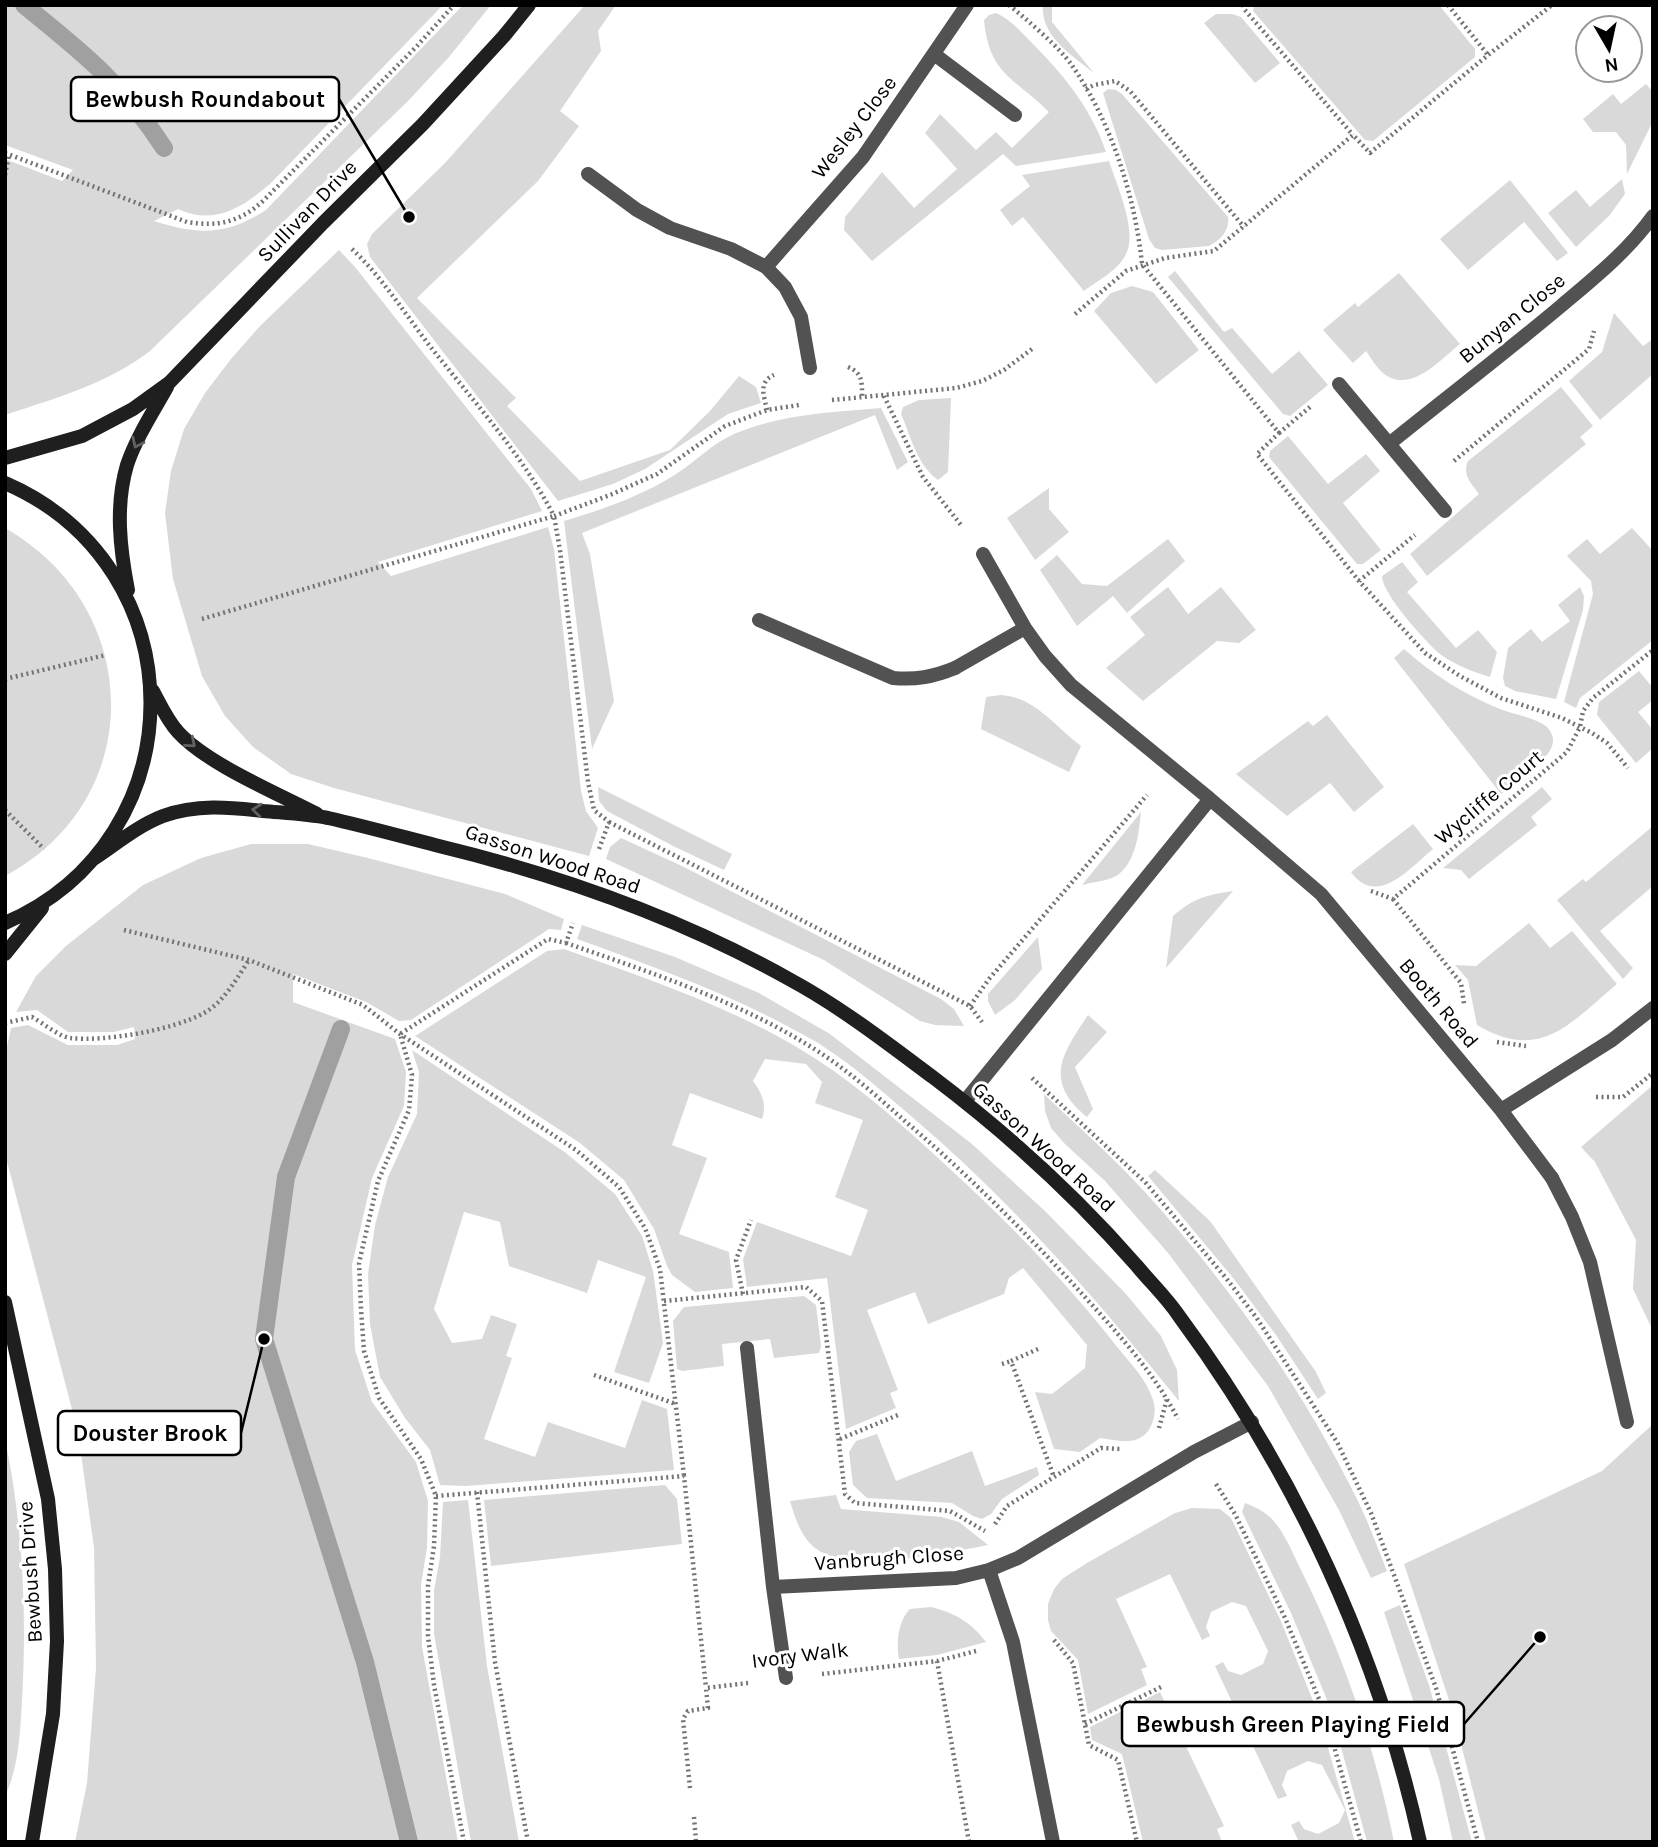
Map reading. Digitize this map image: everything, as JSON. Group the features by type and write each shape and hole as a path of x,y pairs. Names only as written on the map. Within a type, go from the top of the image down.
{"street":[{"name":"Sullivan Drive","path":"5,458 82,436 133,410 169,383 423,124 529,5"},
{"name":"Wesley Close","path":"766,267 863,157 967,5"},
{"path":"934,54 1015,115"},
{"path":"588,174 637,210 670,228 731,249 766,267 785,288 801,317 810,368"},
{"name":"Bunyan Close","path":"1389,444 1613,262 1653,216"},
{"name":"Sullivan Drive","path":"130,602 120,532 123,483 132,454 169,383"},
{"path":"1339,384 1445,511"},
{"path":"5,483 37,499 72,524 105,561 130,602 143,636 151,688 150,730 137,785 118,825 92,860 52,896 5,954"},
{"name":"Booth Road","path":"983,554 1025,628 1071,685 1321,894 1501,1110 1552,1178 1572,1217 1590,1262 1627,1422"},
{"path":"759,620 892,678 914,680 933,677 955,667 1025,628"},
{"name":"Gasson Wood Road","path":"151,688 177,731 191,744 237,772 324,818"},
{"path":"965,1101 1210,799"},
{"name":"Gasson Wood Road","path":"92,860 150,822 194,808 232,808 324,818 505,862 585,887 723,945 791,979 846,1013 1012,1139 1111,1236 1177,1312 1252,1422 1299,1506 1340,1594 1381,1697 1409,1790 1420,1842"},
{"path":"5,923 52,896"},
{"path":"1501,1110 1612,1040 1653,1007"},
{"name":"Bewbush Drive","path":"5,1303 48,1499 54,1569 57,1640 53,1714 33,1842"},
{"path":"747,1348 773,1587 786,1678"},
{"name":"Vanbrugh Close","path":"773,1587 956,1578 989,1570 1018,1558 1194,1452 1252,1422"},
{"path":"989,1570 1013,1642 1053,1842"}],"path":[{"path":"5,175 7,154 187,222 204,225 234,221 253,211 417,46 454,5"},
{"path":"1243,5 1370,153 1552,5"},
{"path":"1448,5 1488,55"},
{"path":"1013,6 1070,62 1098,112 1119,166 1138,232 1142,264 1279,433 1256,454 1359,581 1425,653 1501,698 1562,718 1580,727 1607,743 1628,768"},
{"path":"1086,89 1115,81 1130,91 1244,226"},
{"path":"1075,314 1126,271 1165,258 1214,251 1353,135"},
{"path":"323,223 356,254 385,289 540,490 554,516 562,563 587,782 594,810 609,822 566,943"},
{"path":"1359,581 1464,495 1455,484 1450,464 1589,349 1597,323"},
{"path":"824,401 956,387 982,381 1004,370 1032,349"},
{"path":"884,396 923,477 983,554"},
{"path":"202,619 554,516 657,474 725,426 767,411 811,402"},
{"name":"Wycliffe Court","path":"1393,899 1567,752 1580,727 1583,711 1593,698 1653,650"},
{"path":"5,679 106,655"},
{"path":"970,1006 989,979 1171,766"},
{"path":"5,810 44,849"},
{"path":"1321,894 1343,874 1353,884 1393,899 1461,984 1465,1016"},
{"path":"124,930 249,960 363,1005 400,1034 576,1150 619,1187 645,1228 660,1269 664,1301 708,1708 688,1711 683,1719 690,1787"},
{"path":"400,1034 548,939 670,980 741,1010 820,1052 886,1104 1027,1234 1109,1324 1167,1399 1194,1452 1235,1514 1285,1618 1324,1711 1361,1842"},
{"path":"5,1023 32,1017 68,1038 119,1036 167,1027 205,1013 227,993 249,960"},
{"path":"400,1034 412,1075 409,1110 378,1181 359,1264 364,1351 379,1398 421,1459 436,1496 434,1546 428,1586 428,1636 434,1685 464,1842"},
{"path":"1486,1040 1510,1046 1534,1047 1579,1098 1623,1097 1653,1073"},
{"path":"743,1294 736,1260 751,1220"},
{"path":"664,1301 806,1287 822,1301 845,1494 855,1503 950,1511 989,1533 1007,1506 1101,1448 1123,1450"},
{"path":"1002,1364 1038,1349"},
{"path":"1011,1361 1054,1477"},
{"path":"594,1375 676,1404"},
{"path":"1155,1433 1161,1424 1167,1399"},
{"path":"840,1439 898,1415"},
{"path":"436,1496 684,1476"},
{"path":"477,1492 495,1662 528,1842"},
{"name":"Ivory Walk","path":"706,1688 937,1661 1013,1642 1045,1630 1073,1663 1089,1745 1118,1760 1137,1842"},
{"path":"937,1661 969,1842"},
{"path":"1085,1724 1163,1686"},
{"path":"694,1818 696,1842"}],"shaded area":[{"path":"5,5 443,5 271,183 250,200 216,215 191,214 178,209 154,221 198,231 238,225 266,210 463,5 491,5 449,57 408,101 150,351 134,363 99,381 5,415 5,159 62,181 73,170 5,145"},
{"path":"585,5 616,5 598,31 601,51 560,111 579,126 538,181 417,298 516,398 507,406 580,481 670,450 710,411 739,376 756,387 761,403 728,414 645,469 613,484 558,501 370,257 367,244 372,234 445,163"},
{"path":"1043,5 1052,5 1052,22 1094,73 1052,36 1043,16"},
{"path":"1254,5 1439,5 1475,49 1475,57 1373,141 1365,140 1253,11"},
{"path":"996,13 1018,29 1064,78 1084,105 1106,152 1016,166 1003,154 872,261 844,230 845,217 882,172 914,208 957,169 925,133 940,114 976,150 996,132 1012,148 1049,112 1006,74 991,53 984,20"},
{"path":"1216,14 1241,17 1280,63 1255,83 1204,23"},
{"path":"1646,84 1653,92 1653,121 1627,174 1626,145 1616,132 1593,132 1583,119 1613,94 1621,104"},
{"path":"1108,89 1122,94 1228,217 1226,230 1213,244 1162,250 1155,248 1149,239 1103,93"},
{"path":"1109,161 1125,209 1130,235 1129,246 1117,266 1084,291 1023,217 1012,226 1000,210 1030,186 1022,175"},
{"path":"1622,179 1625,194 1609,216 1576,247 1548,213 1576,190 1590,207"},
{"path":"1510,180 1568,253 1557,261 1524,222 1468,270 1440,239"},
{"path":"339,250 531,489 542,511 378,562 391,576 548,527 554,549 581,791 586,811 598,828 589,856 291,774 253,747 225,716 202,676 173,579 165,513 171,471 184,429 205,393 231,359 259,327"},
{"path":"1175,271 1224,332 1232,328 1272,374 1299,351 1328,385 1290,416 1283,414 1168,277"},
{"path":"1399,273 1460,344 1424,373 1404,380 1393,379 1383,373 1366,351 1353,363 1323,330 1355,303 1358,307"},
{"path":"1132,286 1153,292 1199,350 1156,384 1094,311 1111,293"},
{"path":"1614,313 1643,346 1653,339 1653,374 1600,420 1569,381 1602,352"},
{"path":"1561,387 1593,426 1580,437 1586,444 1427,576 1410,554 1479,494 1467,475 1468,461"},
{"path":"951,398 948,472 938,480 920,459 901,414 903,407 919,400"},
{"path":"881,408 908,462 897,470 875,415 582,533 590,554 614,701 592,749 564,521 633,497 660,484 721,441 739,432 773,421"},
{"path":"1288,436 1328,484 1366,454 1380,471 1343,503 1381,550 1363,564 1357,564 1269,457 1270,451"},
{"path":"1049,488 1049,509 1069,532 1035,560 1007,518"},
{"path":"5,528 51,562 84,605 104,653 111,703 105,753 85,800 52,842 5,876"},
{"path":"1632,528 1653,551 1653,640 1580,698 1576,708 1564,702 1593,594 1591,581 1567,556 1587,539 1600,554"},
{"path":"1168,539 1185,561 1127,613 1113,596 1077,626 1040,570 1057,555 1082,584 1107,586"},
{"path":"1402,562 1418,582 1407,592 1456,648 1478,630 1497,652 1490,677 1452,662 1415,629 1389,594 1382,576"},
{"path":"1168,587 1188,614 1221,587 1256,630 1239,643 1217,641 1143,701 1106,668 1145,635 1130,617"},
{"path":"1580,587 1584,596 1583,610 1556,699 1515,691 1505,686 1503,678 1508,648 1531,629 1542,642 1570,621 1558,605"},
{"path":"1404,649 1437,675 1462,690 1500,709 1546,726 1553,737 1549,752 1501,794 1394,658"},
{"path":"1639,671 1653,688 1653,700 1638,712 1653,730 1653,748 1636,763 1597,715 1599,702"},
{"path":"1001,695 1024,701 1034,707 1081,746 1069,772 981,729 986,697"},
{"path":"1327,715 1384,787 1354,812 1330,783 1287,816 1236,774 1308,721 1313,726"},
{"path":"598,787 732,854 724,870 607,811 599,801"},
{"path":"1542,787 1552,799 1531,817 1537,825 1469,879 1461,870 1443,868"},
{"path":"1141,812 1136,846 1125,868 1111,878 1082,885"},
{"path":"1413,824 1433,849 1404,874 1382,886 1372,886 1361,882 1351,872"},
{"path":"1653,826 1653,886 1600,931 1633,968 1623,979 1557,900 1583,879 1586,882"},
{"path":"621,838 682,866 941,999 954,1009 964,1026 935,1025 920,1021 824,960 606,859 610,847"},
{"path":"251,844 308,844 368,858 505,894 564,919 561,930 549,929 411,1020 399,1021 366,1002 293,974 293,1002 395,1039 406,1072 404,1106 372,1178 352,1265 355,1350 372,1402 416,1462 428,1501 427,1548 421,1584 422,1647 458,1842 75,1842 87,1783 96,1668 94,1548 78,1432 5,1154 5,1056 11,1028 28,1025 68,1045 117,1045 135,1039 134,1027 114,1032 68,1032 37,1010 16,1012 36,976 66,946 143,885 201,858"},
{"path":"1233,891 1166,968 1173,916 1201,898"},
{"path":"1529,923 1550,948 1572,931 1617,984 1569,1024 1537,1039 1519,1040 1499,1036 1477,1025 1468,980 1455,965 1476,966"},
{"path":"582,925 675,957 759,993 830,1034 972,1144 1045,1211 1126,1294 1161,1336 1177,1370 1179,1401 1085,1288 984,1182 858,1071 815,1041 762,1013 684,979 577,939"},
{"path":"1038,937 1042,969 1015,1000 995,1015 988,1001 988,994"},
{"path":"564,949 693,997 756,1025 816,1059 886,1112 1017,1234 1059,1278 1133,1366 1147,1386 1154,1403 1153,1419 1147,1433 1129,1441 1100,1438 1080,1452 1054,1449 1035,1392 1052,1394 1085,1368 1087,1345 1023,1268 1009,1278 1004,1294 928,1324 915,1292 867,1310 898,1390 890,1393 896,1408 846,1429 827,1278 747,1287 743,1259 757,1222 851,1256 868,1210 835,1197 863,1120 815,1103 822,1082 806,1064 765,1059 753,1081 763,1099 762,1119 690,1093 672,1145 707,1158 679,1234 729,1252 733,1288 695,1292 672,1275 654,1229 624,1180 580,1143 415,1036 547,951"},
{"path":"1088,1015 1107,1032 1075,1067 1093,1109 1087,1117 1073,1104 1065,1091 1061,1067 1071,1042"},
{"path":"412,1050 566,1153 615,1194 642,1236 653,1271 663,1343 649,1383 614,1372 646,1277 598,1260 587,1293 509,1266 500,1222 464,1212 434,1309 452,1343 482,1339 491,1315 517,1324 506,1356 512,1358 484,1439 535,1457 548,1422 625,1448 642,1400 667,1409 674,1470 466,1486 440,1485 430,1450 405,1418 380,1377 370,1324 368,1274 375,1225 388,1177 417,1114 419,1072"},
{"path":"1653,1085 1653,1331 1633,1289 1636,1240 1595,1162 1581,1147"},
{"path":"1044,1094 1144,1191 1205,1262 1260,1336 1334,1455 1360,1506 1387,1571 1371,1578 1339,1510 1268,1386 1168,1253 1105,1181 1051,1128 1045,1111"},
{"path":"1155,1170 1210,1221 1316,1372 1326,1393 1318,1399 1276,1335 1234,1279 1148,1176"},
{"path":"804,1296 816,1305 821,1346 819,1353 774,1358 770,1339 722,1344 724,1366 682,1371 677,1369 673,1321 684,1307"},
{"path":"1653,1424 1653,1842 1486,1842 1452,1709 1404,1564 1602,1471"},
{"path":"877,1434 896,1481 972,1451 985,1486 1037,1467 1039,1475 1002,1499 991,1514 982,1519 952,1503 867,1498 853,1485 849,1452 856,1441"},
{"path":"5,1439 20,1537 24,1635 18,1750 5,1796"},
{"path":"665,1485 677,1499 682,1544 491,1566 484,1500"},
{"path":"836,1495 841,1509 942,1517 959,1522 988,1545 949,1553 874,1561 830,1556 815,1548 802,1533 790,1501"},
{"path":"468,1500 487,1666 519,1842 471,1842 434,1634 434,1590 440,1557 443,1502"},
{"path":"1245,1503 1263,1511 1277,1525 1317,1603 1368,1737 1394,1842 1367,1842 1330,1707 1291,1613 1242,1512"},
{"path":"1192,1508 1220,1509 1231,1518 1280,1619 1318,1713 1355,1842 1299,1842 1291,1825 1299,1821 1304,1829 1318,1834 1339,1823 1345,1810 1322,1765 1308,1761 1287,1771 1282,1785 1287,1796 1278,1799 1215,1666 1223,1662 1228,1671 1241,1675 1263,1664 1268,1651 1246,1606 1232,1602 1211,1612 1206,1627 1210,1636 1202,1640 1170,1574 1116,1599 1147,1667 1141,1669 1147,1685 1088,1714 1078,1660 1051,1631 1048,1620 1048,1604 1054,1589 1062,1579 1087,1563 1175,1513"},
{"path":"1400,1605 1429,1685 1472,1842 1453,1842 1439,1779 1384,1612"},
{"path":"931,1607 962,1619 986,1642 937,1655 899,1659 899,1632 906,1614 910,1609"},
{"path":"1160,1692 1224,1826 1217,1829 1222,1842 1143,1842 1122,1754 1092,1740 1090,1727"}],"waterway":[{"path":"24,5 83,54 117,87 149,125 164,148"},
{"path":"341,1029 286,1177 264,1339 365,1662 409,1842"}],"place":[{"name":"Bewbush Roundabout","path":"409,217"},
{"name":"Douster Brook","path":"264,1339"},
{"name":"Bewbush Green Playing Field","path":"1540,1637"}]}
